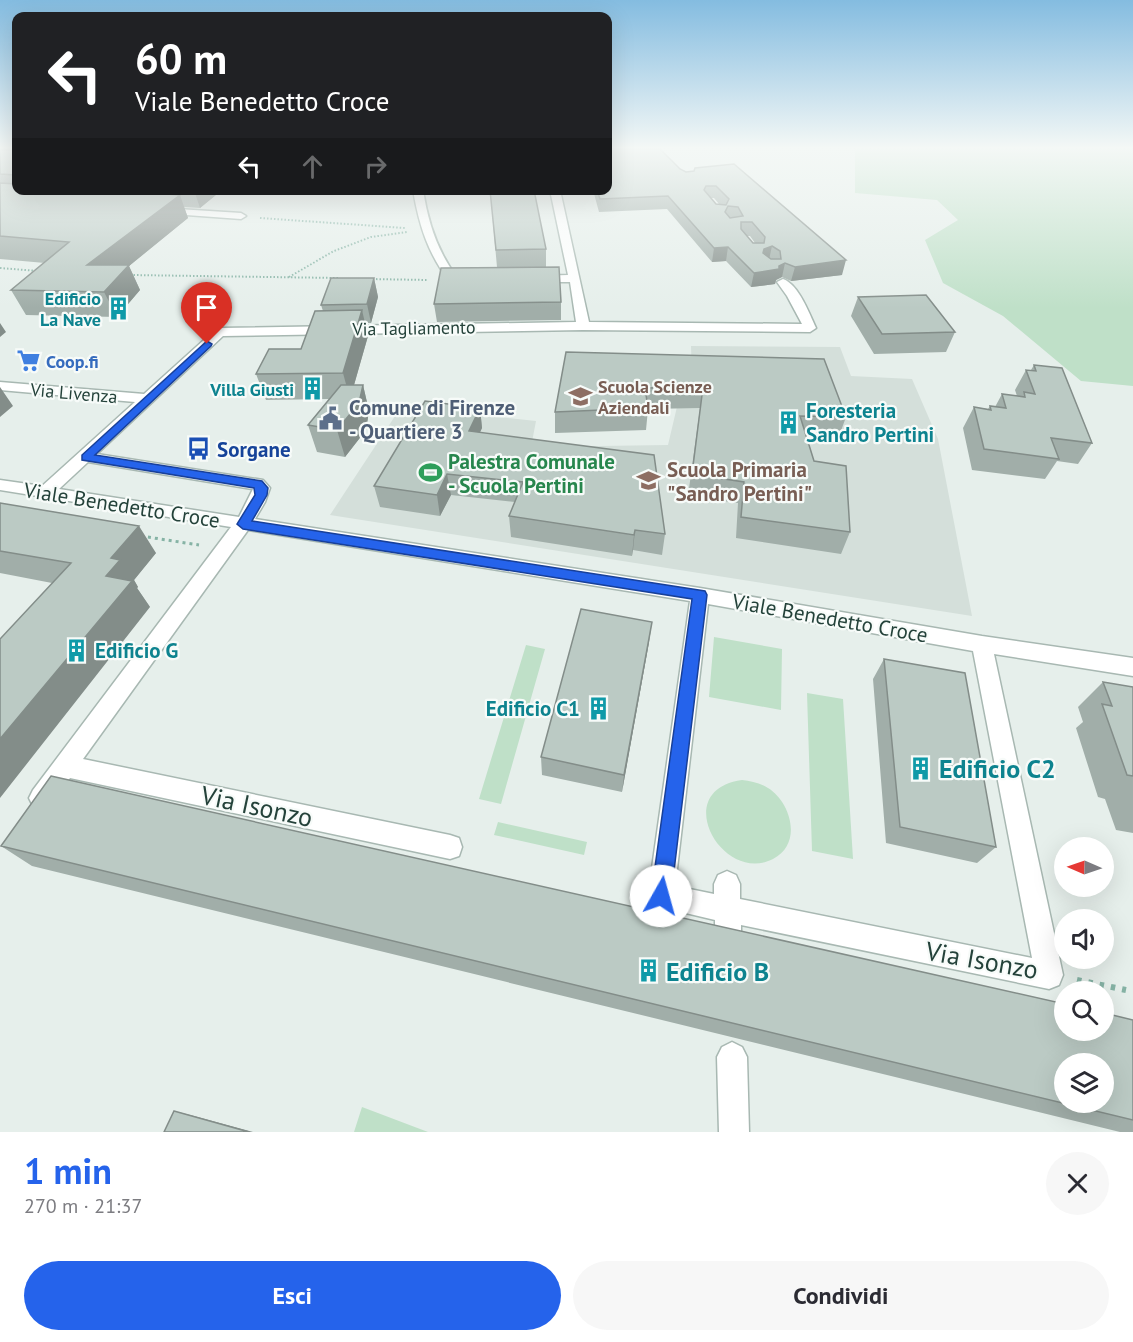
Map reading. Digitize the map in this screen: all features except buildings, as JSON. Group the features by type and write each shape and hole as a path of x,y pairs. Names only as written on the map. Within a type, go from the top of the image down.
{"street":[{"path":"420,202 424,227 433,250 454,280 473,280"},
{"path":"558,202 583,326"},
{"path":"147,210 241,216"},
{"path":"528,279 575,279"},
{"name":"Via Tagliamento","path":"46,492 220,332 583,326 810,328 793,295 783,282"},
{"name":"Via Livenza","path":"0,386 148,399"},
{"name":"Viale Benedetto Croce","path":"86,457 257,484 262,488 261,495 243,524"},
{"name":"Viale Benedetto Croce","path":"0,485 700,595 982,644 1133,667"},
{"path":"29,813 243,524"},
{"name":"Via Isonzo","path":"700,595 661,896 728,921 1049,975 982,644"},
{"name":"Via Isonzo","path":"65,766 450,846"},
{"path":"727,884 728,921"},
{"path":"732,1057 734,1132"}],"path":[{"path":"241,216 424,227"},
{"path":"288,278 312,262 370,237 424,227"},
{"path":"0,268 46,272"},
{"path":"127,275 347,279"},
{"path":"359,279 454,280"},
{"path":"130,534 225,550"},
{"path":"1049,975 1126,990"}],"shaded area":[{"name":"Scuola Primaria \"Sandro Pertini\"","path":"691,346 840,347 851,376 912,379 938,439 972,616 330,515 401,407 536,421 531,447 668,445 684,377 692,376"}],"green space":[{"path":"939,202 1133,202 1133,386 1081,381 1003,316 943,283 925,240 958,220"},
{"path":"714,637 782,649 781,710 709,697"},
{"path":"526,645 545,649 501,804 479,799"},
{"path":"807,693 843,699 853,859 812,851"},
{"path":"742,780 755,782 768,788 776,794 788,813 791,834 788,844 773,859 754,863 736,859 722,848 711,833 706,816 709,800 720,787"},
{"path":"498,822 587,842 584,855 494,835"},
{"path":"362,1107 428,1132 354,1132"}],"place":[{"name":"Edificio La Nave","path":"119,308"},
{"name":"Coop.fi","path":"28,361"},
{"name":"Villa Giusti","path":"312,389"},
{"name":"Scuola Scienze Aziendali","path":"580,396"},
{"name":"Comune di Firenze - Quartiere 3","path":"331,419"},
{"name":"Foresteria Sandro Pertini","path":"788,422"},
{"name":"Sorgane","path":"199,449"},
{"name":"Palestra Comunale - Scuola Pertini","path":"430,473"},
{"name":"Scuola Primaria \"Sandro Pertini\"","path":"649,481"},
{"name":"Edificio G","path":"77,650"},
{"name":"Edificio C1","path":"598,708"},
{"name":"Edificio C2","path":"921,768"},
{"name":"Edificio B","path":"648,971"}],"route":[{"path":"207,344 86,457 257,484 262,488 261,495 243,524 700,595 661,896"}]}
